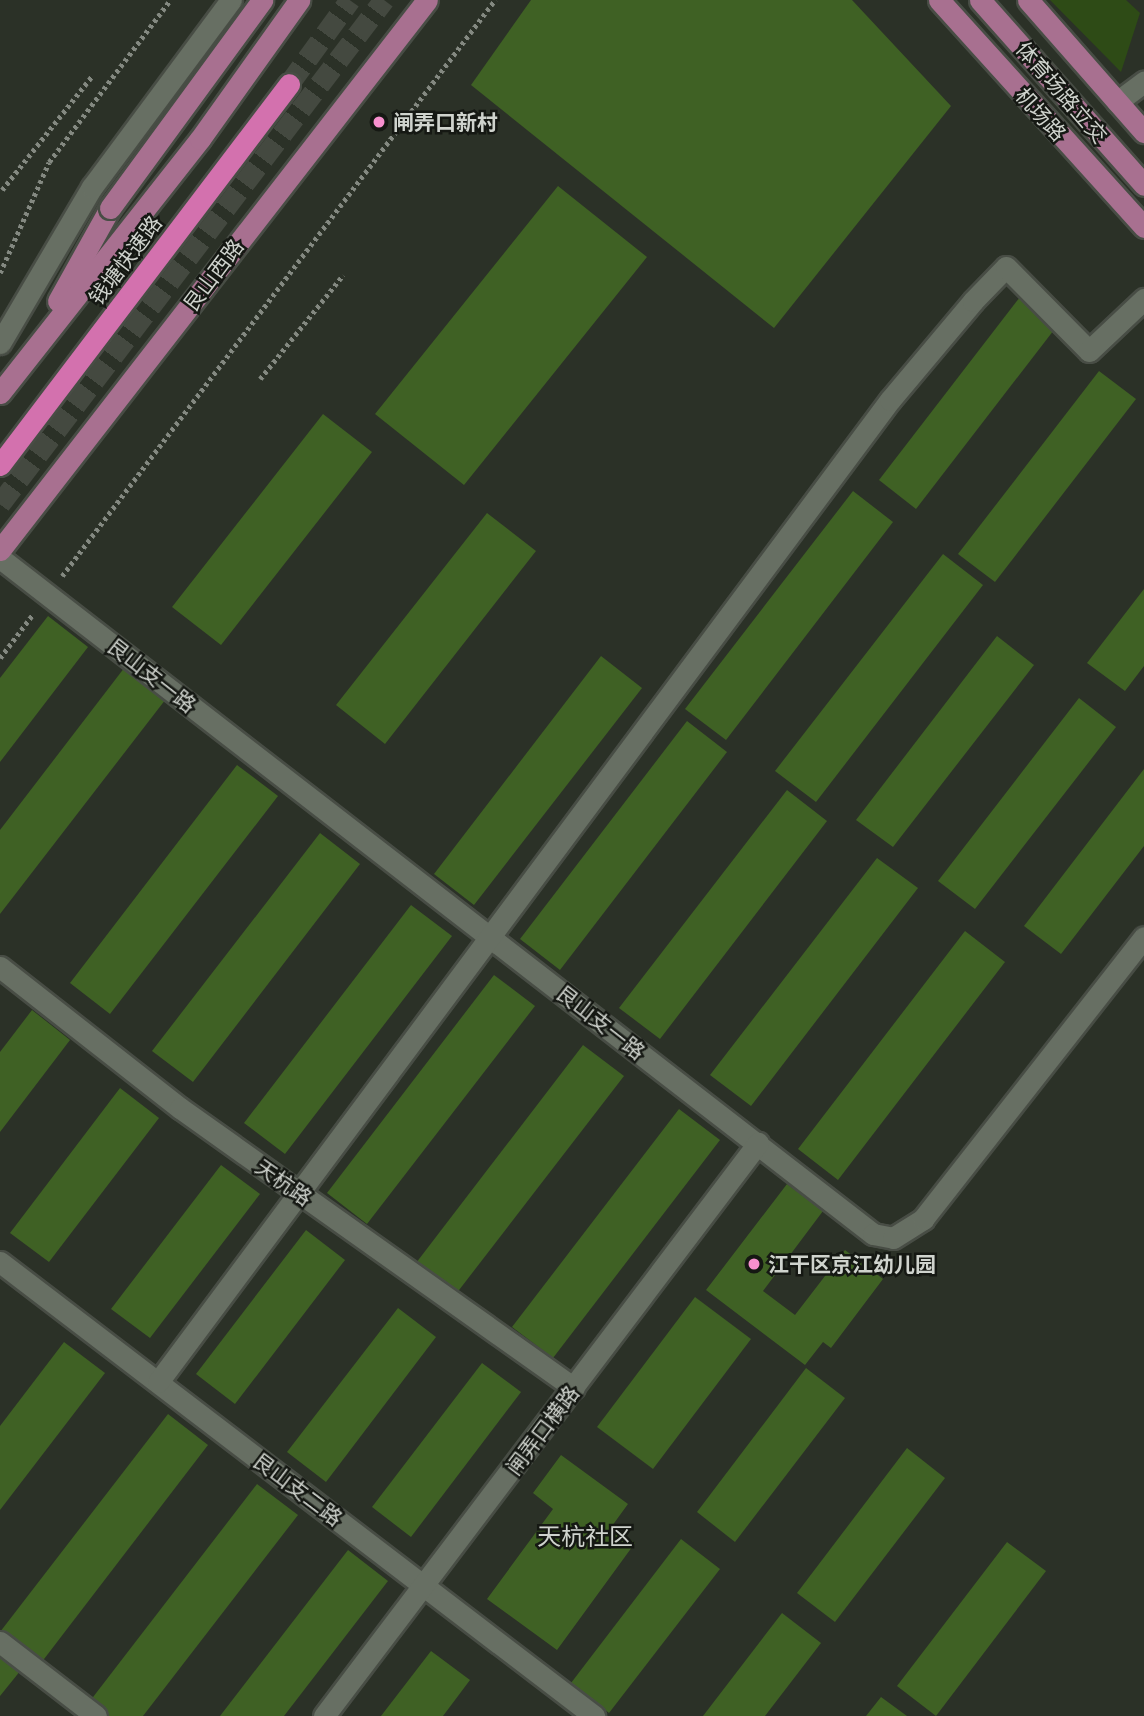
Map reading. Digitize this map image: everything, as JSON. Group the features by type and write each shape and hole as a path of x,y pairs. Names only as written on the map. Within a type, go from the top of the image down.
{"highway":[{"name":"钱塘快速路","path":"0,465 289,84"}],"main road":[{"path":"27,356 110,208 262,0"},
{"path":"0,393 200,139 299,0"},
{"name":"艮山西路","path":"0,550 427,0"},
{"name":"机场路","path":"939,0 1144,227"},
{"name":"体育场路立交","path":"981,0 1144,185"},
{"path":"1028,0 1144,132"}],"street":[{"path":"0,343 92,187 231,0"},
{"path":"1117,102 1144,82"},
{"path":"158,1382 890,400 1006,267 1089,351 1144,299"},
{"name":"艮山支一路","path":"0,558 873,1234 893,1238 923,1219 1144,937"},
{"name":"天杭路","path":"0,967 180,1108 574,1388"},
{"name":"闸弄口横路","path":"324,1716 426,1586 758,1143"},
{"name":"艮山支二路","path":"0,1262 594,1716"},
{"path":"0,1642 96,1716"}],"path":[{"path":"0,273 49,162 170,0"},
{"path":"0,658 495,0"},
{"path":"2,190 92,76"},
{"path":"260,379 343,275"}],"green space":[{"path":"1050,0 1126,0 1140,13 1121,72"}],"building":[{"path":"531,0 852,0 951,106 774,328 471,85"},
{"path":"558,186 647,257 464,485 375,414"},
{"path":"1020,297 1057,326 916,509 879,480"},
{"path":"1099,371 1136,399 995,582 958,554"},
{"path":"323,414 372,452 221,645 172,607"},
{"path":"853,491 893,522 726,740 685,709"},
{"path":"487,513 536,551 385,744 336,705"},
{"path":"943,554 983,585 816,802 775,771"},
{"path":"1144,589 1144,666 1125,691 1087,663"},
{"path":"48,616 88,647 0,762 0,678"},
{"path":"997,636 1034,665 893,847 856,820"},
{"path":"601,656 642,688 474,905 434,874"},
{"path":"128,663 169,695 0,914 0,830"},
{"path":"1079,698 1116,727 975,909 938,881"},
{"path":"687,721 727,752 560,970 520,939"},
{"path":"237,765 278,796 110,1014 70,983"},
{"path":"1144,769 1144,846 1061,954 1024,926"},
{"path":"787,790 827,821 660,1039 619,1008"},
{"path":"320,833 360,864 193,1082 152,1051"},
{"path":"877,858 918,888 751,1106 710,1075"},
{"path":"411,905 452,936 285,1154 244,1123"},
{"path":"965,931 1005,962 838,1180 798,1149"},
{"path":"494,975 535,1006 367,1224 327,1193"},
{"path":"32,1010 70,1040 0,1132 0,1052"},
{"path":"583,1045 624,1076 456,1294 416,1263"},
{"path":"120,1088 159,1118 49,1262 10,1233"},
{"path":"679,1109 720,1140 553,1358 512,1327"},
{"path":"221,1165 260,1194 150,1338 111,1309"},
{"name":"江干区京江幼儿园","path":"787,1184 823,1211 763,1291 795,1315 845,1250 883,1279 831,1348 823,1342 805,1365 706,1290"},
{"path":"306,1230 345,1260 235,1404 196,1374"},
{"path":"695,1297 751,1339 653,1469 597,1427"},
{"path":"398,1308 436,1337 326,1482 287,1452"},
{"path":"64,1342 105,1373 0,1510 0,1426"},
{"path":"482,1363 521,1392 411,1537 372,1507"},
{"path":"806,1368 845,1398 735,1542 697,1512"},
{"path":"168,1414 208,1445 41,1663 0,1632"},
{"path":"907,1448 945,1478 835,1622 797,1593"},
{"path":"561,1455 628,1504 612,1526 635,1543 557,1650 487,1599 553,1509 533,1493"},
{"path":"257,1484 298,1515 143,1716 109,1716 90,1701"},
{"path":"681,1539 720,1569 609,1713 571,1683"},
{"path":"1007,1542 1046,1571 936,1716 897,1686"},
{"path":"348,1550 388,1581 284,1716 220,1716"},
{"path":"782,1613 821,1643 765,1716 703,1716"},
{"path":"431,1651 470,1680 443,1716 381,1716"},
{"path":"0,1653 21,1670 0,1696"},
{"path":"881,1697 907,1716 866,1716"}],"tunnel":[{"path":"289,84 350,0"},
{"path":"0,504 384,0"}],"place":[{"name":"闸弄口新村","path":"379,122"},
{"name":"江干区京江幼儿园","path":"754,1264"}],"district":[{"name":"天杭社区","path":"585,1537"}]}
